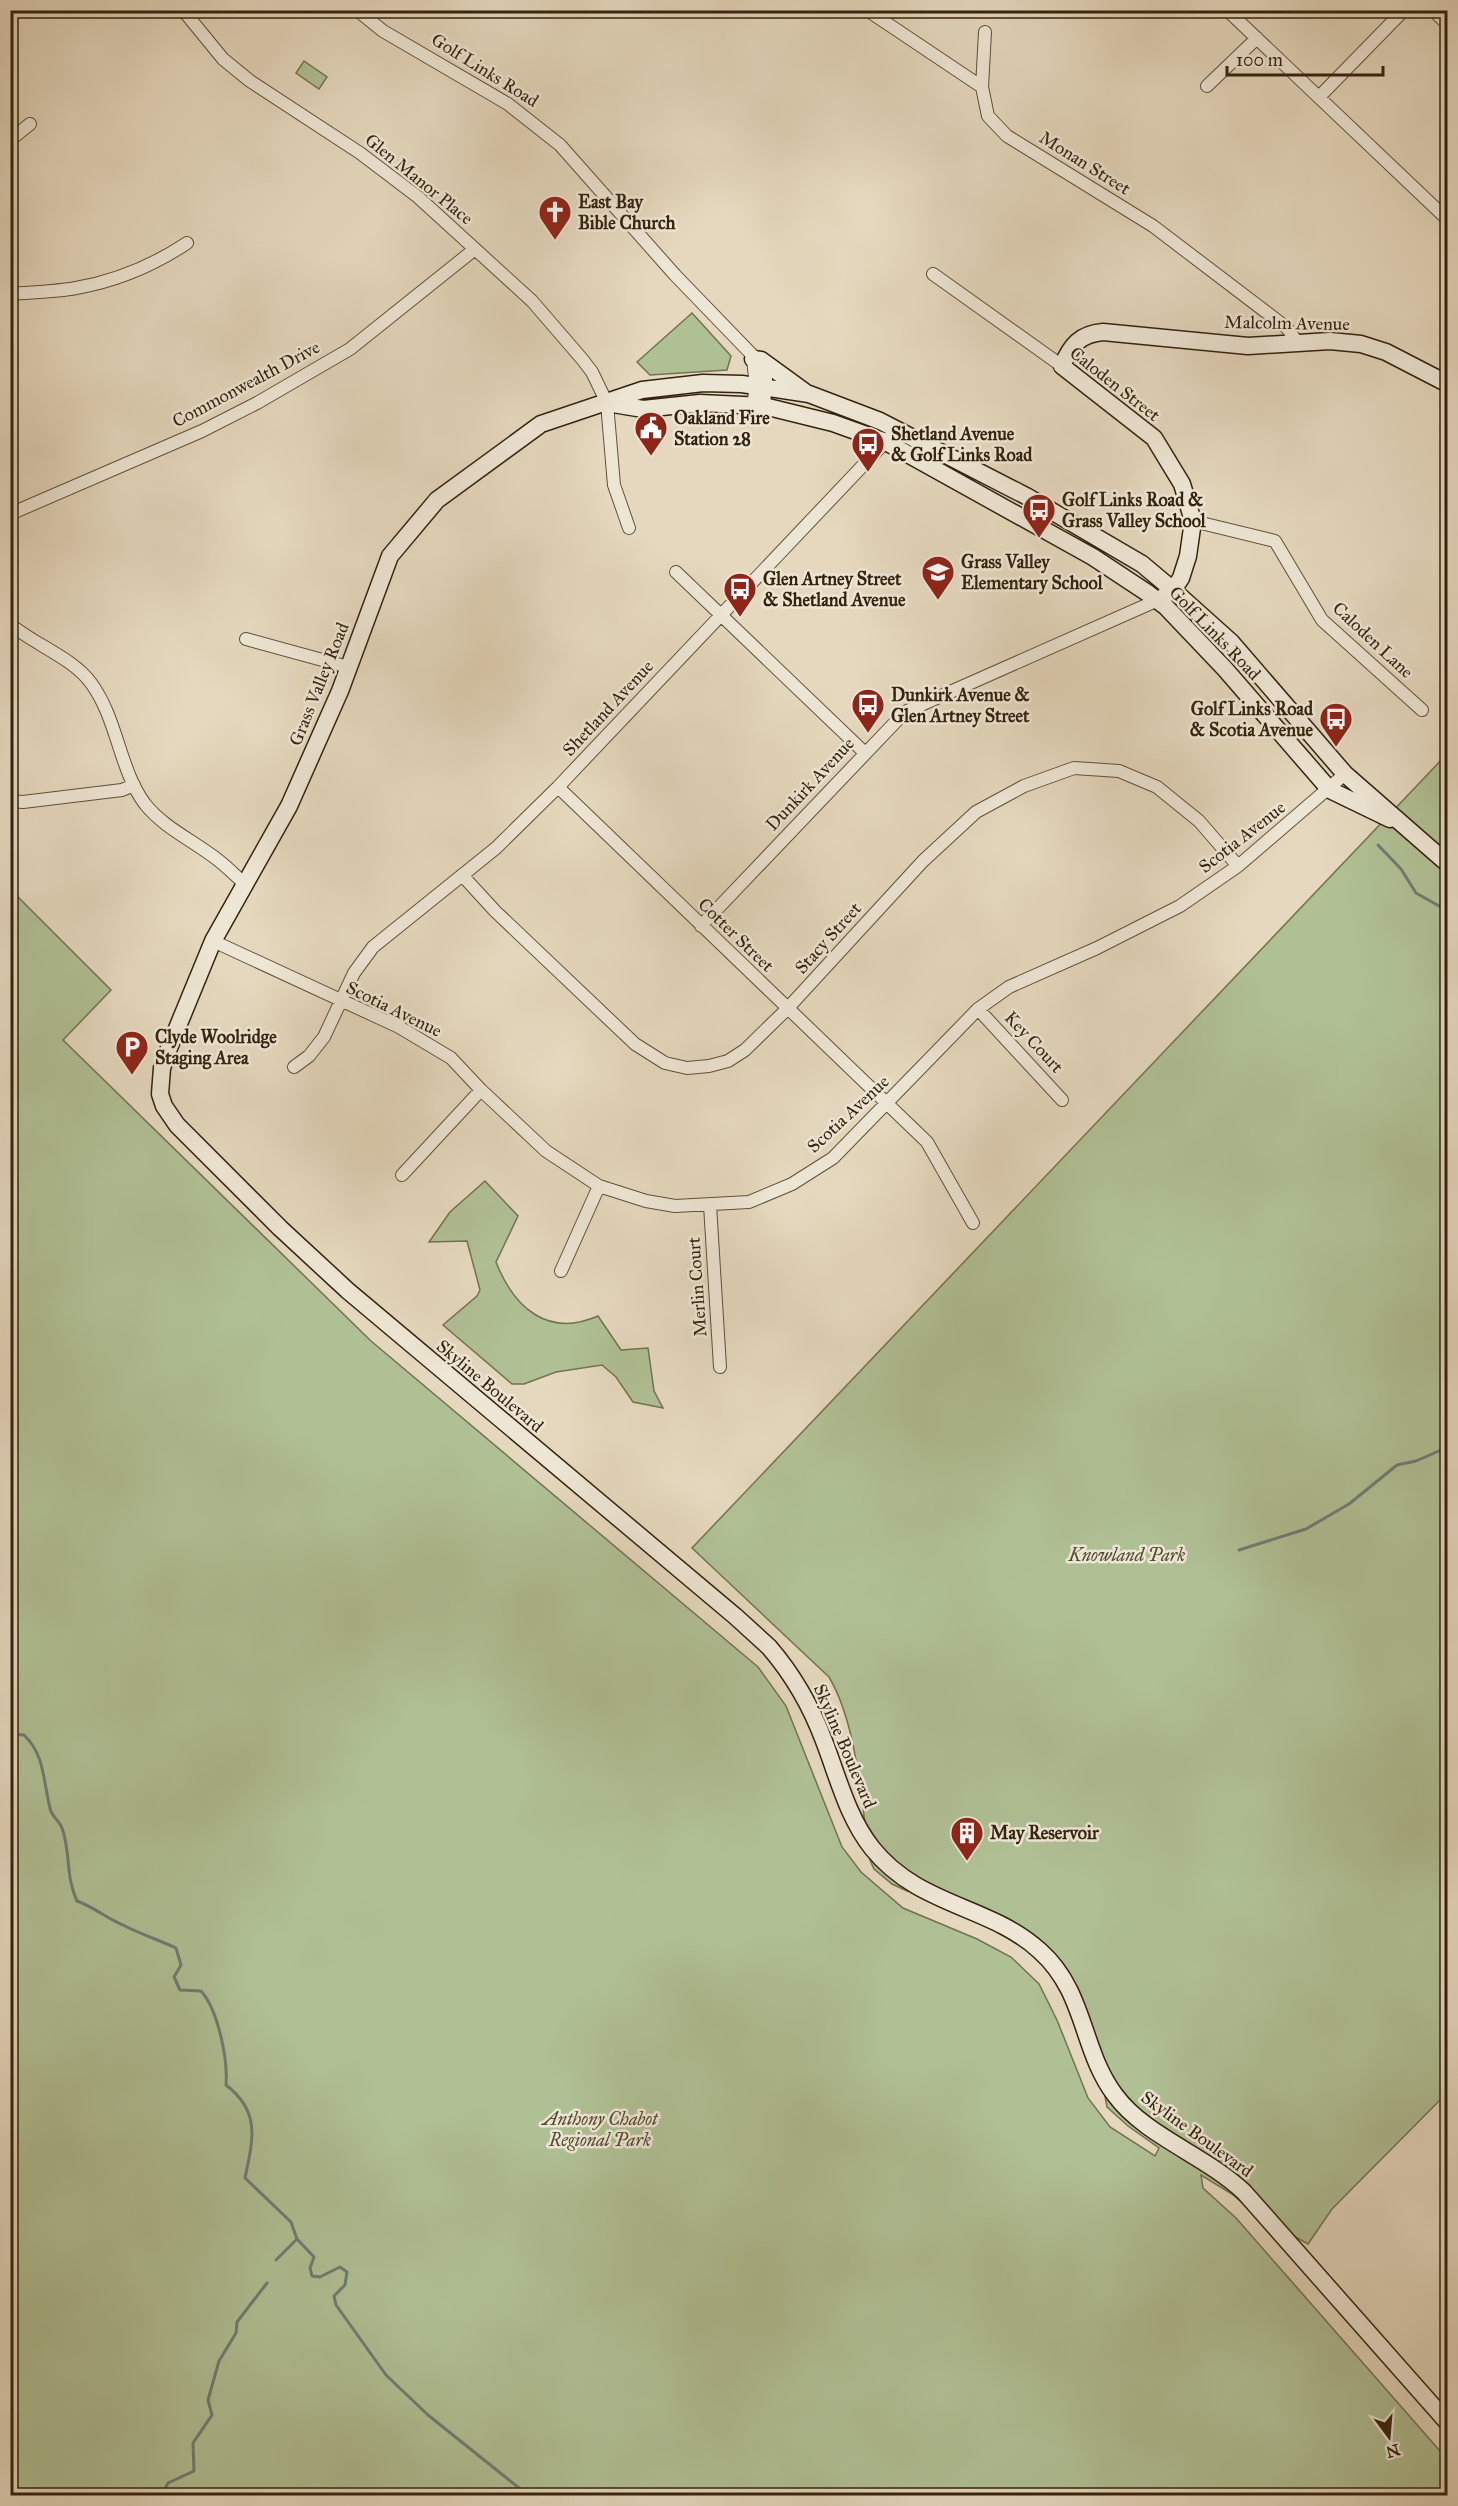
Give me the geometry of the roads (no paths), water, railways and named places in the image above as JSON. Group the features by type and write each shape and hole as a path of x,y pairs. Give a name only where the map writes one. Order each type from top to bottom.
{"main road":[{"name":"Malcolm Avenue","path":"1062,366 1076,341 1089,334 1147,335 1248,346 1330,341 1361,344 1386,352 1448,384"},
{"path":"753,359 761,360 808,394"},
{"name":"Caloden Street","path":"1062,366 1154,438 1182,484 1193,521 1188,556 1173,590"},
{"name":"Grass Valley Road","path":"162,1068 213,941 289,806 348,667 390,556 437,500 541,424 642,390 703,383 762,386"},
{"name":"Golf Links Road","path":"762,386 808,394 845,406 1093,557 1158,600 1225,669 1330,789 1402,824"},
{"name":"Grass Valley Road","path":"607,403 642,409 700,403 759,406"},
{"name":"Golf Links Road","path":"759,406 891,436 1026,496 1142,564 1230,642 1345,774 1448,864"},
{"path":"1158,600 1173,590"},
{"name":"Skyline Boulevard","path":"162,1068 160,1094 169,1116 304,1252 380,1319 769,1647 806,1698 849,1809 872,1848 886,1864 921,1890 1011,1931 1041,1952 1055,1966 1075,1998 1099,2066 1120,2102 1140,2121 1215,2168 1244,2192 1448,2423"}],"street":[{"name":"Glen Manor Place","path":"183,10 223,59 250,81 360,153 418,197 475,249 532,302 568,343 592,372 607,403"},
{"name":"Golf Links Road","path":"357,10 382,31 508,104 560,145 765,371 762,386"},
{"path":"867,10 982,87"},
{"path":"1227,10 1448,220"},
{"path":"1319,98 1404,10"},
{"path":"1433,10 1448,25"},
{"name":"Monan Street","path":"985,32 982,87 988,116 1007,136 1153,226 1287,328 1297,342"},
{"path":"1207,86 1257,38"},
{"path":"10,140 30,124"},
{"path":"10,294 75,289 120,277 163,259 187,243"},
{"name":"Commonwealth Drive","path":"10,514 202,431 256,404 350,349 475,249"},
{"name":"Caloden Street","path":"933,274 1062,366"},
{"path":"759,406 762,386"},
{"path":"607,403 614,485 629,528"},
{"name":"Shetland Avenue","path":"294,1067 309,1056 324,1037 354,974 373,947 496,848 558,787 891,436"},
{"name":"Caloden Lane","path":"1193,521 1275,542 1322,620 1422,710"},
{"path":"675,572 865,753"},
{"name":"Dunkirk Avenue","path":"701,926 905,712 1158,600"},
{"path":"10,624 28,639 73,664 90,681 109,712 134,786 146,804 161,820 218,860 245,884"},
{"path":"246,639 348,667"},
{"name":"Stacy Street","path":"462,875 495,911 635,1044 665,1063 687,1068 728,1061 744,1050 787,1009 923,861 976,812 1024,786 1074,768 1119,771 1157,787 1199,821 1238,866"},
{"name":"Scotia Avenue","path":"213,941 340,1002 399,1027 451,1058 481,1090 546,1150 599,1186 646,1201 675,1206 748,1202 792,1184 833,1158 978,1009 1010,987 1097,948 1180,906 1238,866 1345,774"},
{"path":"10,801 23,802 122,790 134,786"},
{"name":"Cotter Street","path":"558,787 927,1142 973,1223"},
{"name":"Key Court","path":"978,1009 1062,1100"},
{"path":"402,1174 481,1090"},
{"path":"561,1271 599,1186"},
{"name":"Merlin Court","path":"710,1205 720,1366"}],"waterway":[{"path":"1378,845 1401,869 1416,893 1448,911"},
{"path":"1239,1550 1306,1529 1349,1504 1397,1465 1416,1461 1448,1447"},
{"path":"10,1734 24,1735 40,1760 51,1811 61,1825 65,1837 71,1882 77,1901 129,1928 176,1948 181,1965 174,1977 180,1990 201,1991 207,1999 221,2035 226,2085 245,2105 250,2116 252,2139 245,2178 291,2222 297,2239 314,2257 310,2268 312,2276 320,2277 340,2267 347,2272 345,2285 334,2296 336,2305 386,2375 428,2415 529,2496"},
{"path":"276,2260 297,2239"},
{"path":"161,2496 168,2483 194,2471 193,2443 212,2415 208,2400 219,2361 236,2333 237,2322 267,2283"}],"place":[{"name":"East Bay Bible Church","path":"555,241"},
{"name":"Oakland Fire Station 28","path":"651,457"},
{"name":"Shetland Avenue & Golf Links Road","path":"868,473"},
{"name":"Golf Links Road & Grass Valley School","path":"1039,539"},
{"name":"Grass Valley Elementary School","path":"938,601"},
{"name":"Glen Artney Street & Shetland Avenue","path":"740,618"},
{"name":"Dunkirk Avenue & Glen Artney Street","path":"868,734"},
{"name":"Golf Links Road & Scotia Avenue","path":"1336,748"},
{"name":"Clyde Woolridge Staging Area","path":"132,1076"},
{"name":"May Reservoir","path":"967,1862"}],"park label":[{"name":"Knowland Park","path":"1127,1555"},
{"name":"Anthony Chabot Regional Park","path":"600,2129"}]}
